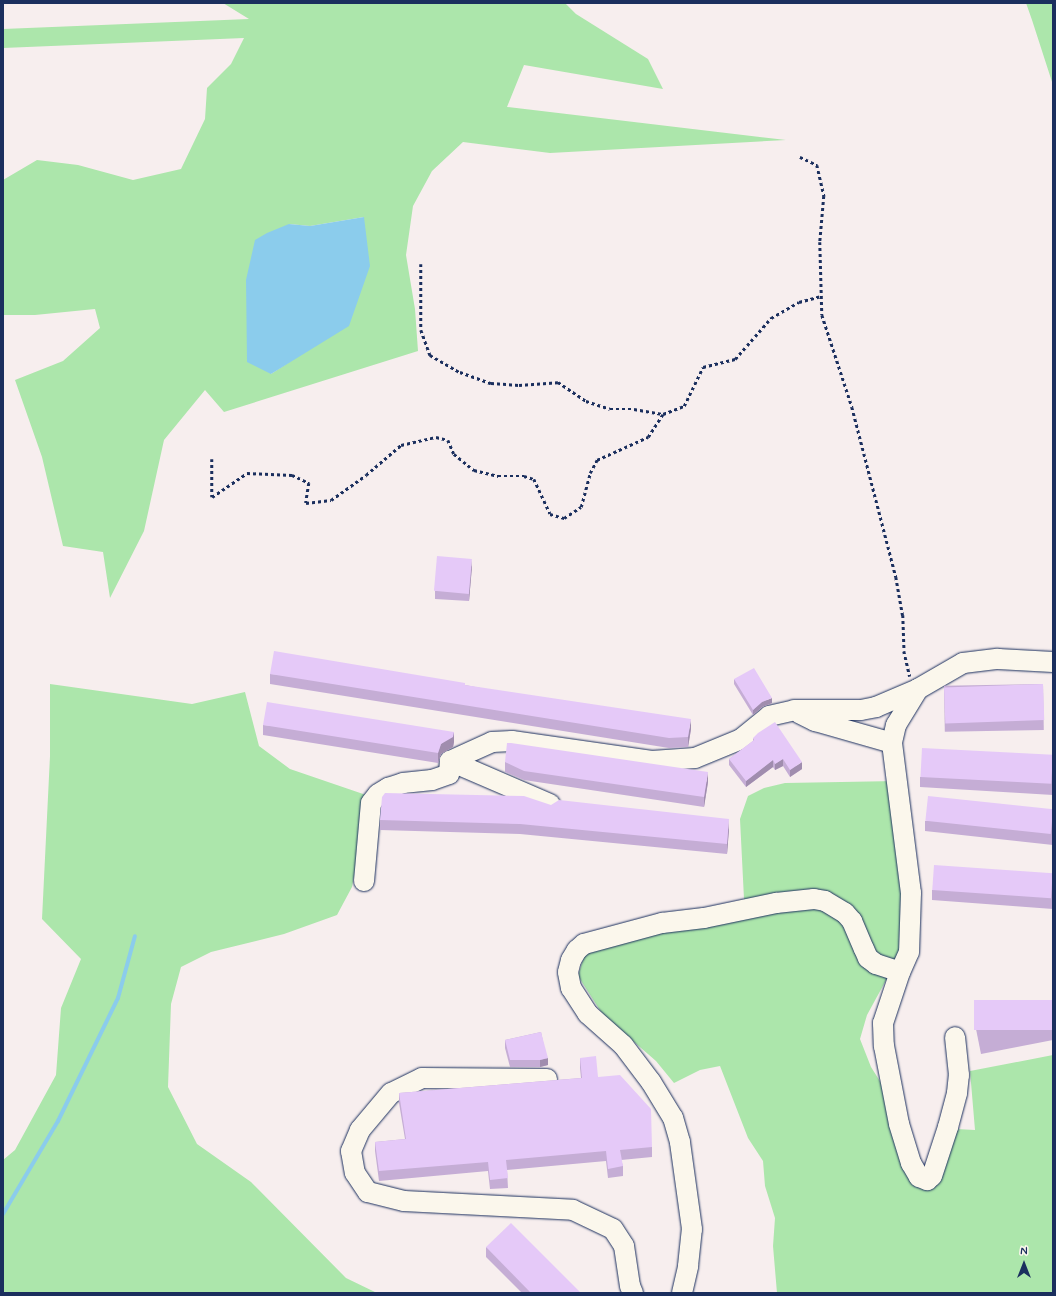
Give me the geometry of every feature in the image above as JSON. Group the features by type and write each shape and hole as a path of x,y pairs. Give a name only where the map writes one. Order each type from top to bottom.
{"street":[{"path":"450,761 492,742 512,741 652,761 695,758 741,739 769,716 794,710 862,710 876,707 918,689 963,663 998,659 1053,662"},
{"path":"918,689 896,725 892,743 911,893 909,952 900,972 883,1023 884,1046 900,1124 911,1163 919,1177 927,1180 932,1176 957,1093 958,1075 955,1037"},
{"path":"794,710 815,721 892,743"},
{"path":"450,761 550,804"},
{"path":"364,881 371,803 378,794 388,788 403,784 432,780 449,774 450,761"},
{"path":"682,1293 688,1266 692,1229 680,1142 673,1118 651,1082 623,1046 588,1014 571,988 568,972 571,960 577,950 584,944 662,923 704,918 776,903 814,899 825,902 845,913 852,921 868,958 876,964 900,972"},
{"path":"547,1079 422,1078 391,1093 360,1130 351,1150 355,1173 368,1192 404,1201 573,1210 613,1229 624,1246 630,1286 633,1293"}],"path":[{"path":"800,157 817,165 824,196 820,242 822,315 852,407 896,577 903,615 906,666 911,679 918,689"},
{"path":"421,264 421,330 430,355 460,372 491,383 519,385 558,382 586,401 610,409 634,409 663,414 684,406 703,367 736,359 771,318 799,302 822,296"},
{"path":"212,459 212,497 247,473 292,475 309,483 306,503 332,500 366,475 401,445 436,437 448,440 454,454 474,470 498,476 524,476 534,479 550,514 564,518 581,507 590,473 597,460 648,437 663,414"}],"green space":[{"path":"223,3 565,3 576,14 648,59 663,89 524,65 507,107 786,140 550,153 463,142 432,171 413,206 406,255 415,309 418,351 224,412 205,390 164,440 144,531 110,598 103,552 63,546 42,457 15,380 63,361 100,328 95,309 35,315 3,315 3,180 37,160 78,165 133,180 181,169 205,119 207,88 231,64 244,38 3,48 3,29 249,19","holes":["364,217 300,355 271,374 289,224 310,226"]},
{"path":"1026,3 1053,3 1053,85 1032,20"},
{"path":"50,684 192,704 245,692 259,746 290,769 369,796 352,887 337,915 284,934 211,952 181,967 171,1004 168,1087 197,1144 251,1182 346,1278 377,1293 3,1293 3,1160 15,1150 56,1075 61,1008 81,959 42,919 50,756"},
{"path":"897,781 907,893 902,951 867,1015 860,1039 871,1067 883,1086 917,1187 956,1129 975,1130 970,1071 1053,1055 1053,1293 777,1293 773,1246 775,1218 765,1186 763,1161 748,1138 720,1066 700,1070 674,1083 656,1061 603,1015 578,976 584,956 599,945 671,929 745,919 740,819 748,796 764,788 785,783"}],"water":[{"path":"364,217 370,266 349,326 271,374 247,362 246,280 255,240 267,233 289,224 310,226"}],"building":[{"path":"437,556 472,559 469,594 434,591"},
{"path":"274,651 465,683 465,685 691,719 688,737 669,738 270,674"},
{"path":"754,668 772,698 762,702 753,710 734,679"},
{"path":"1043,684 1044,720 945,723 944,687"},
{"path":"267,702 454,732 453,737 441,744 438,753 263,725"},
{"path":"775,722 802,762 790,770 783,759 775,764 773,760 746,781 729,759 754,740 753,738 758,733"},
{"path":"507,743 708,772 704,797 524,771 505,762"},
{"path":"922,748 1053,755 1051,784 920,777"},
{"path":"385,793 524,796 551,805 559,800 729,819 727,844 520,824 380,820 382,797"},
{"path":"928,796 1053,809 1051,834 925,821"},
{"path":"934,865 1053,873 1051,898 932,890"},
{"path":"974,1000 1053,1000 1053,1030 974,1030"},
{"path":"541,1032 548,1058 540,1060 510,1060 505,1040"},
{"path":"596,1056 598,1077 620,1075 651,1109 652,1147 620,1150 623,1166 608,1169 606,1151 506,1160 508,1178 490,1180 488,1162 379,1171 375,1142 406,1139 399,1093 582,1078 580,1058"},
{"path":"511,1223 581,1293 531,1293 486,1247"}],"waterway":[{"path":"3,1214 58,1121 118,998 135,936"}]}
